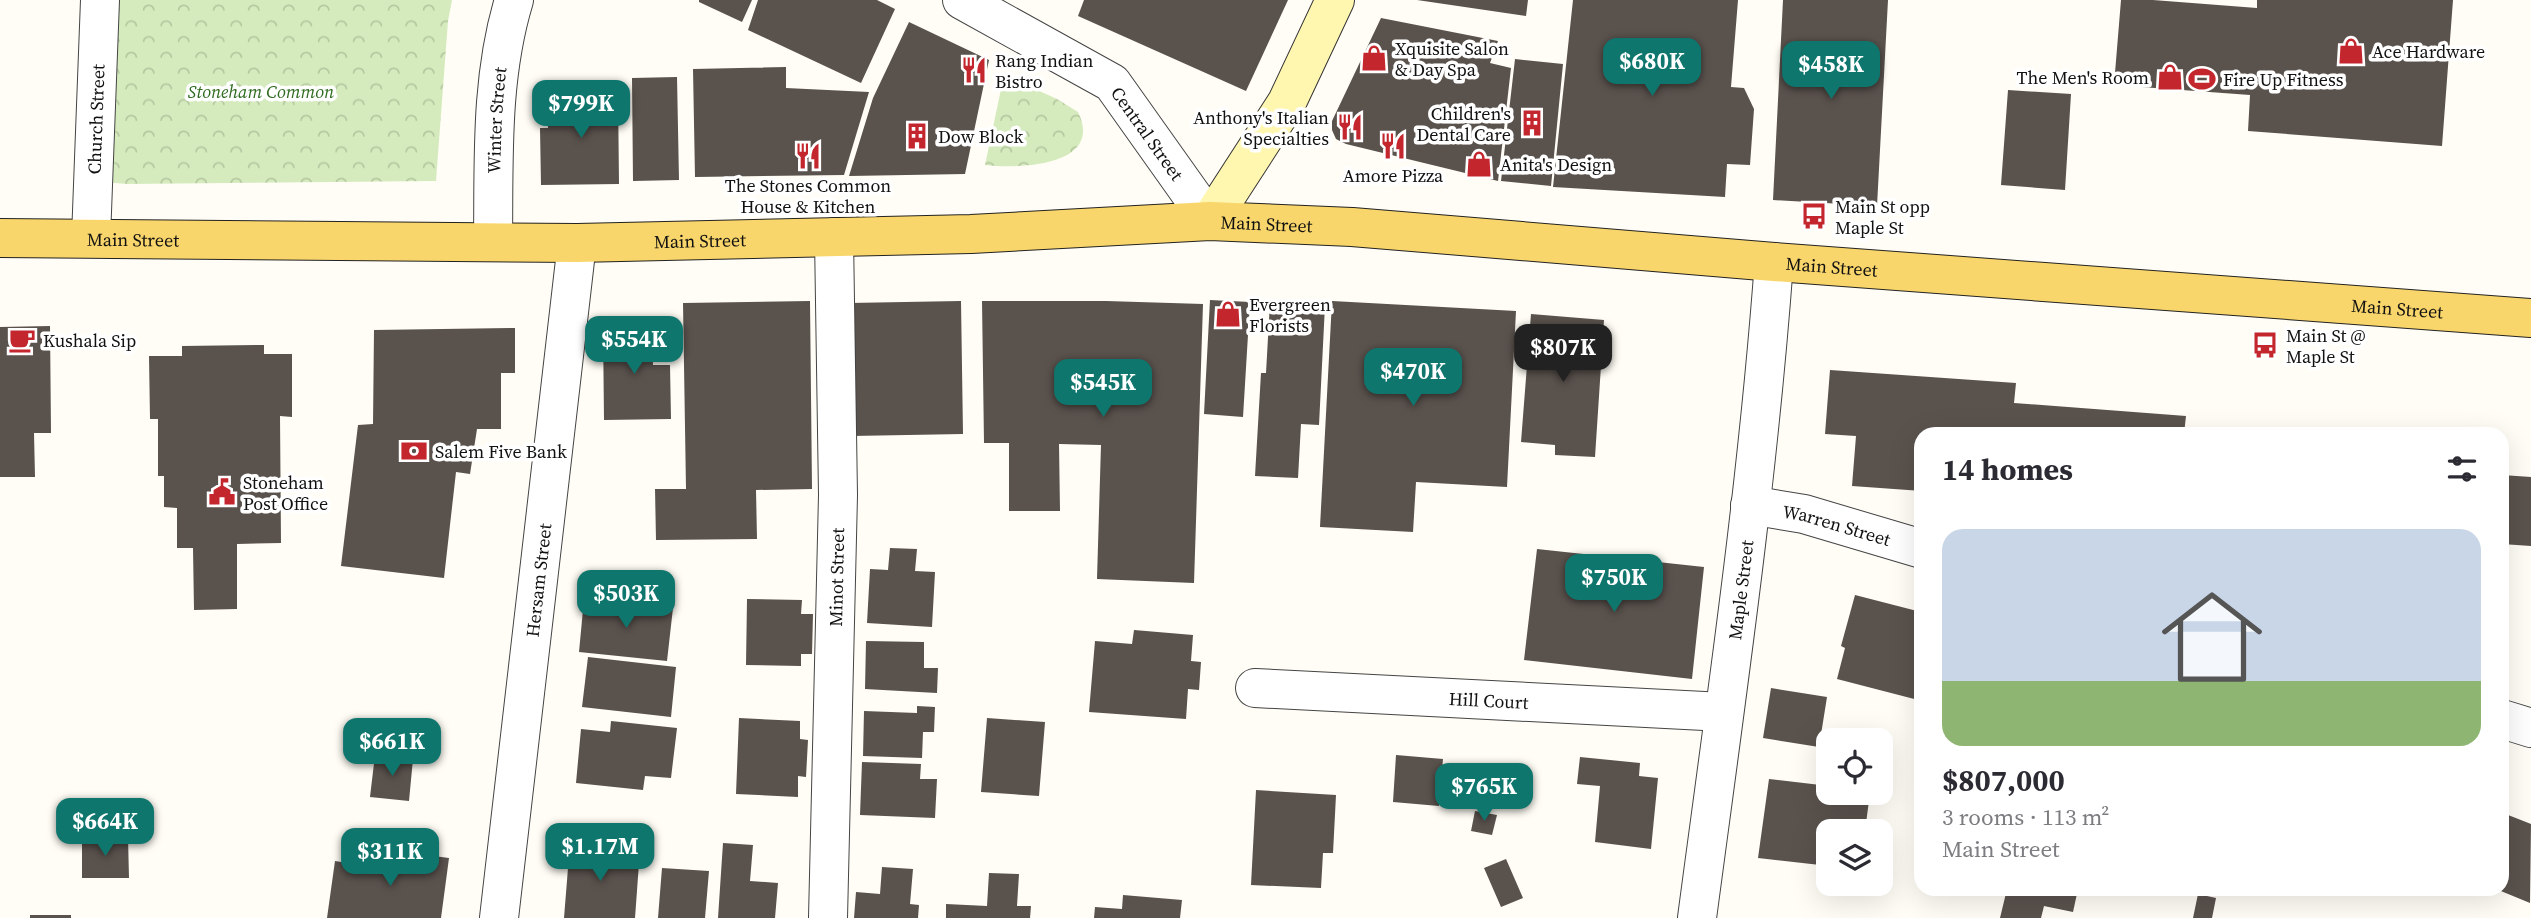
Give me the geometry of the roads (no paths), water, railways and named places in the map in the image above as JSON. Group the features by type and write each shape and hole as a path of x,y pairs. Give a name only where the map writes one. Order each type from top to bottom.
{"main road":[{"path":"1210,221 1287,102 1335,0"},
{"name":"Main Street","path":"0,238 577,243 971,233 1210,221 1352,227 1774,262 2531,317"}],"street":[{"name":"Church Street","path":"91,238 100,0"},
{"name":"Winter Street","path":"493,242 496,94 499,61 514,0"},
{"name":"Central Street","path":"984,5 1112,83 1210,221"},
{"name":"Minot Street","path":"828,918 838,495 834,237"},
{"name":"Hersam Street","path":"499,918 577,243"},
{"name":"Maple Street","path":"1698,918 1750,505 1770,331 1774,262"},
{"name":"Warren Street","path":"1750,505 1804,514 1914,547"},
{"name":"Hill Court","path":"1255,688 1724,712"},
{"path":"2509,721 2531,728"}],"place":[{"name":"Ace Hardware","path":"2351,51"},
{"name":"Xquisite Salon & Day Spa","path":"1374,58"},
{"name":"Rang Indian Bistro","path":"974,70"},
{"name":"The Men's Room","path":"2170,77"},
{"name":"Fire Up Fitness","path":"2202,79"},
{"name":"Children's Dental Care","path":"1532,123"},
{"name":"Anthony's Italian Specialties","path":"1350,127"},
{"name":"Dow Block","path":"917,136"},
{"name":"Amore Pizza","path":"1393,146"},
{"name":"The Stones Common House & Kitchen","path":"808,156"},
{"name":"Anita's Design","path":"1479,164"},
{"name":"Main St opp Maple St","path":"1814,216"},
{"name":"Evergreen Florists","path":"1228,314"},
{"name":"Kushala Sip","path":"22,340"},
{"name":"Main St @ Maple St","path":"2265,345"},
{"name":"Salem Five Bank","path":"414,451"},
{"name":"Stoneham Post Office","path":"222,492"}],"park label":[{"name":"Stoneham Common","path":"261,91"}]}
